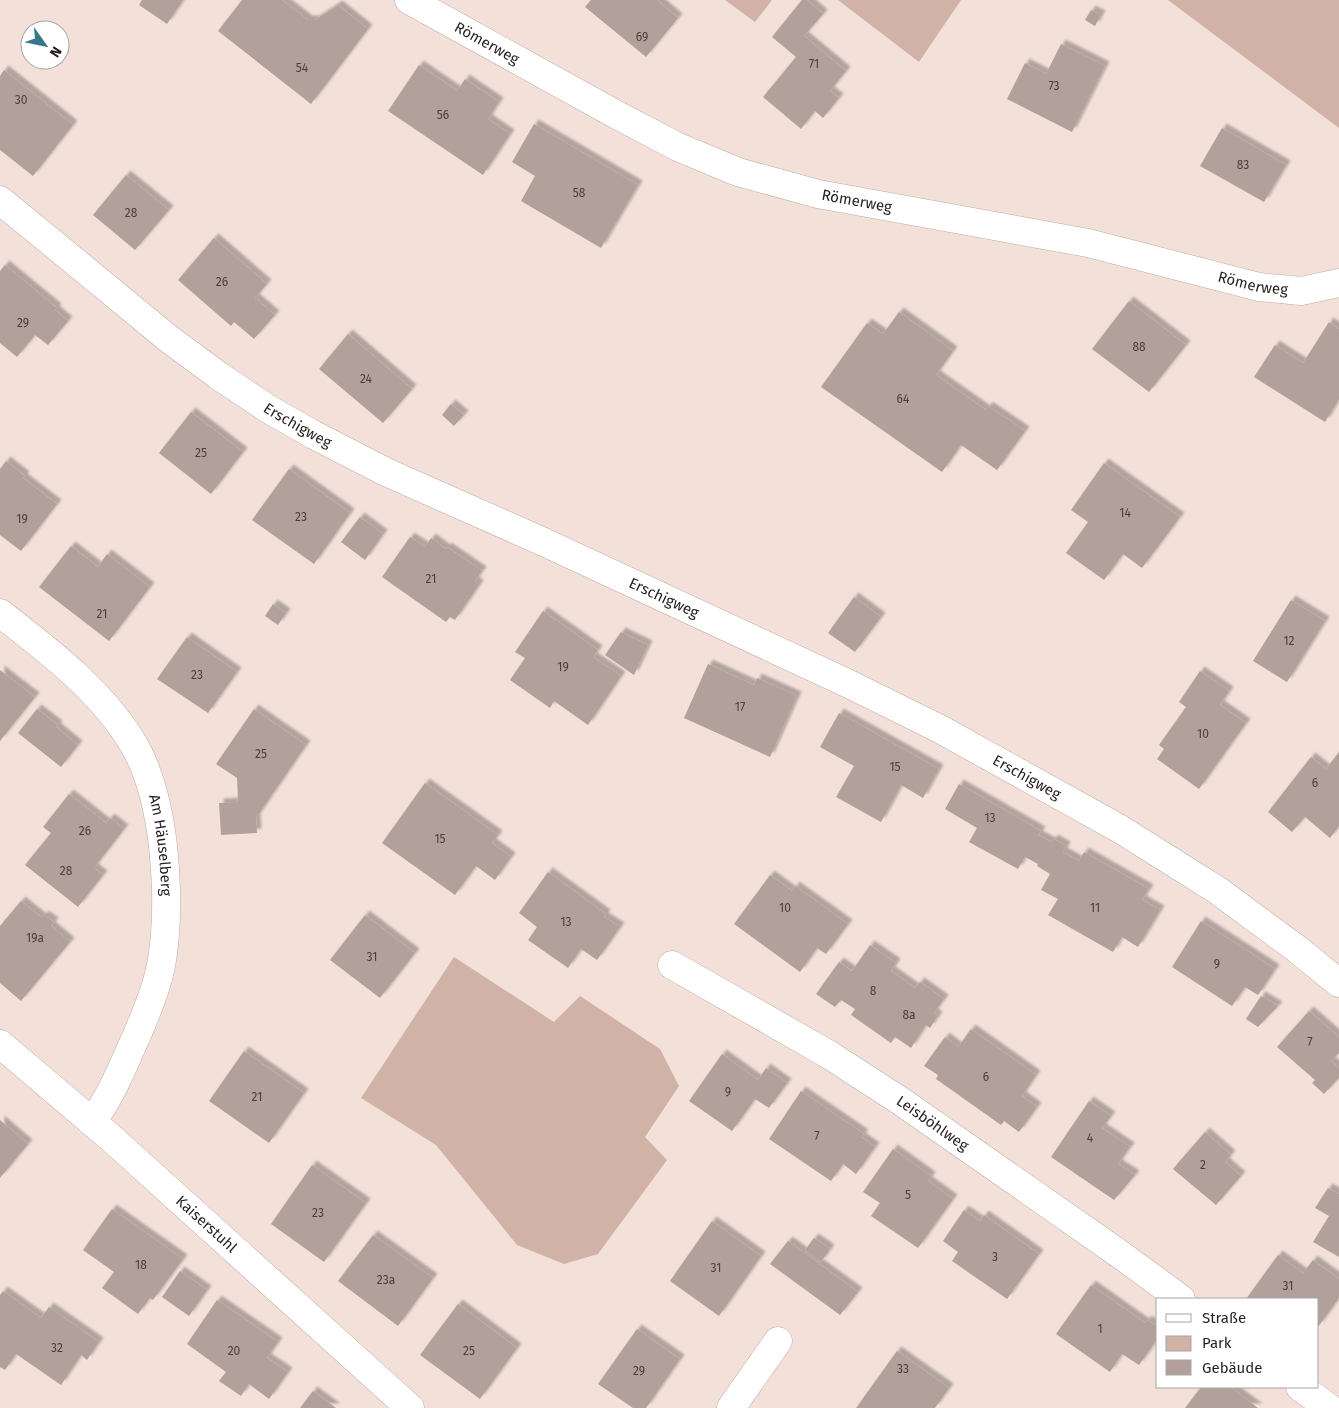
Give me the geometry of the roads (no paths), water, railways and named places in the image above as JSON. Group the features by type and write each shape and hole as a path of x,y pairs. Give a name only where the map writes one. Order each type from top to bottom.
{"street":[{"name":"Römerweg","path":"409,0 617,116 678,147 738,172 818,194 1088,244 1259,287 1301,292 1339,283"},
{"name":"Erschigweg","path":"0,200 169,339 219,376 270,410 386,472 562,550 847,683 940,729 1120,829 1217,890 1298,948 1339,983"},
{"name":"Am Häuselberg","path":"0,613 37,642 82,682 108,709 134,746 150,780 160,820 167,906 162,961 142,1023 110,1093 92,1122"},
{"name":"Leisböhlweg","path":"672,966 828,1054 902,1102 1113,1249 1180,1298"},
{"name":"Kaiserstuhl","path":"0,1044 92,1122 410,1408"},
{"path":"730,1408 778,1341"},
{"path":"1301,1388 1327,1408 1339,1390"}]}
